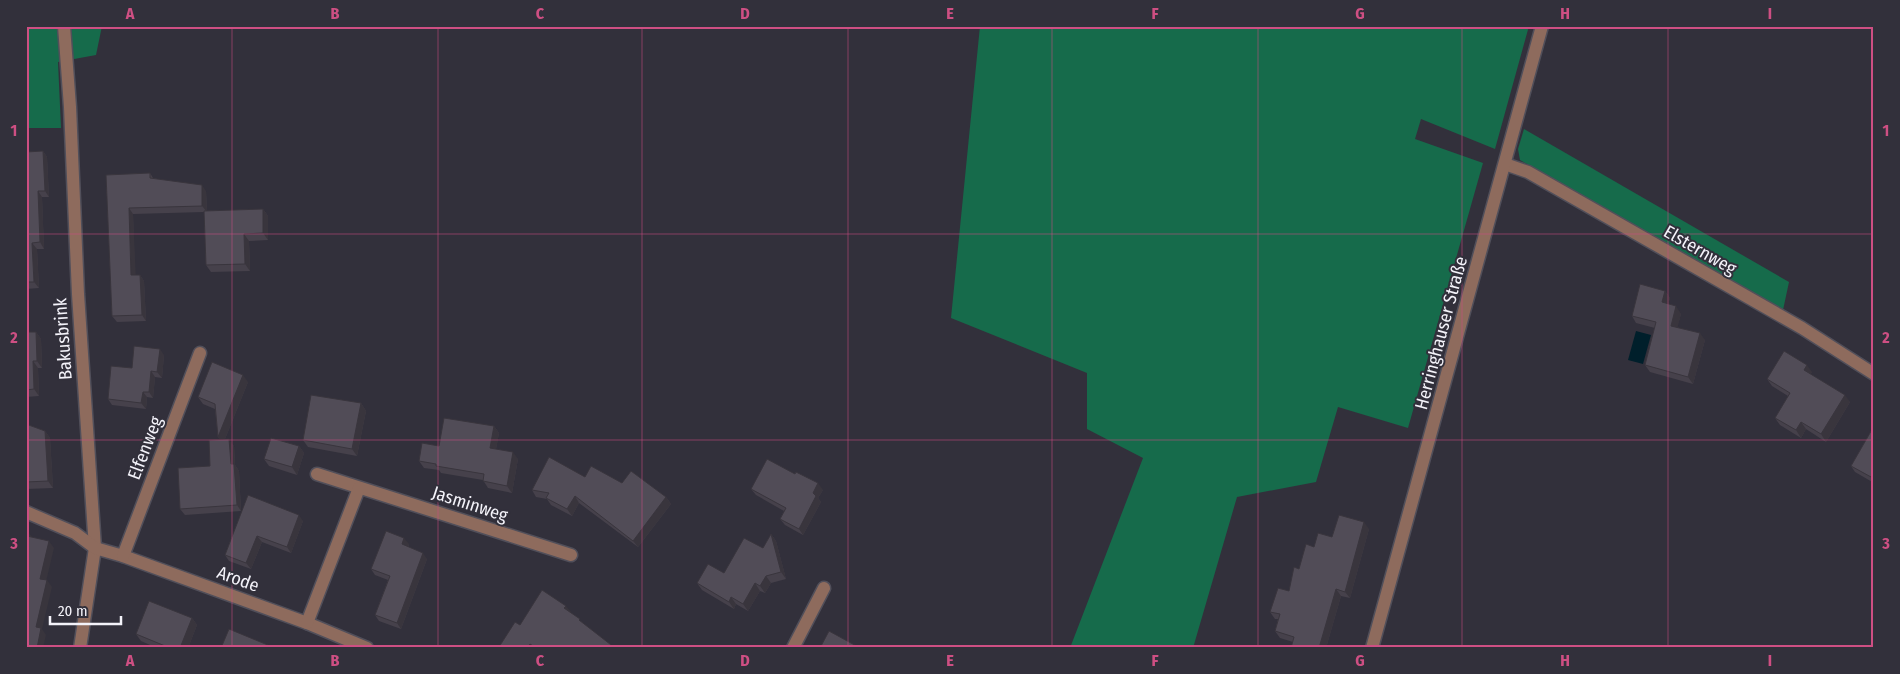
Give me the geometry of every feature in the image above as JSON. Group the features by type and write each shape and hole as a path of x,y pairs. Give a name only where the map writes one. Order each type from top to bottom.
{"street":[{"name":"Bakusbrink","path":"64,26 70,107 78,294 95,548 80,648"},
{"name":"Herringhauser Straße","path":"1372,648 1542,26"},
{"name":"Elsternweg","path":"1505,164 1528,172 1802,328 1874,374"},
{"name":"Elfenweg","path":"123,556 200,353"},
{"name":"Jasminweg","path":"318,474 571,555"},
{"path":"307,623 359,488"},
{"path":"26,512 75,533 95,548"},
{"name":"Arode","path":"95,548 123,556 307,623 368,648"},
{"path":"793,648 824,588"}],"green space":[{"path":"26,26 102,26 96,55 58,62 61,128 26,128"},
{"path":"980,26 1529,26 1495,149 1421,119 1415,139 1483,163 1408,428 1338,407 1316,482 1237,497 1193,648 1070,648 1143,458 1087,429 1087,373 951,318"},
{"path":"1524,129 1789,282 1783,310 1520,160 1518,149"}],"water":[{"path":"1636,331 1651,335 1643,364 1628,360"}],"building":[{"path":"43,151 45,191 38,191 40,242 32,243 34,282 26,282 26,152"},
{"path":"150,173 150,178 202,185 202,206 129,208 131,275 140,275 142,315 112,316 106,175"},
{"path":"263,209 263,233 244,234 245,264 206,265 204,211"},
{"path":"1640,284 1665,291 1662,302 1676,306 1671,326 1700,333 1688,377 1645,365 1656,322 1632,316"},
{"path":"26,332 36,332 37,361 33,361 34,389 26,390"},
{"path":"134,346 160,349 157,372 151,371 149,392 143,392 141,403 108,399 111,366 132,368"},
{"path":"1784,351 1807,365 1804,370 1845,395 1821,434 1801,422 1796,430 1775,418 1790,393 1767,379"},
{"path":"212,362 243,375 218,437 215,404 198,397"},
{"path":"311,395 361,403 352,449 303,440"},
{"path":"444,418 494,426 490,448 513,452 507,486 483,481 484,474 436,466 436,464 419,461 422,443 439,446"},
{"path":"26,424 45,431 48,481 26,482"},
{"path":"1874,426 1874,472 1871,477 1851,466"},
{"path":"271,438 299,446 292,467 264,459"},
{"path":"229,439 231,464 234,464 237,505 180,509 178,468 210,466 209,440"},
{"path":"549,457 585,477 591,466 622,483 631,471 666,497 633,541 575,496 567,509 546,498 549,493 532,490"},
{"path":"767,459 795,474 796,472 818,483 813,493 816,496 799,529 780,519 786,508 751,489"},
{"path":"248,495 299,515 287,547 257,536 246,563 225,555"},
{"path":"1339,515 1364,522 1345,592 1336,589 1319,648 1291,648 1294,637 1275,631 1280,614 1270,612 1278,588 1289,591 1294,567 1299,569 1306,544 1314,547 1318,533 1332,537"},
{"path":"26,531 28,532 27,536 49,541 40,579 47,580 36,627 41,628 37,648 26,648"},
{"path":"386,531 404,538 402,544 423,553 397,623 375,615 390,576 371,569"},
{"path":"771,534 781,572 766,576 760,586 755,583 743,604 731,597 729,602 697,583 708,564 724,573 744,538 763,548"},
{"path":"542,590 566,606 564,608 615,648 536,648 530,644 527,648 500,648 515,622 520,625"},
{"path":"149,601 192,618 180,648 170,648 136,634"},
{"path":"229,629 275,648 221,648"},
{"path":"829,631 860,648 820,648"}]}
